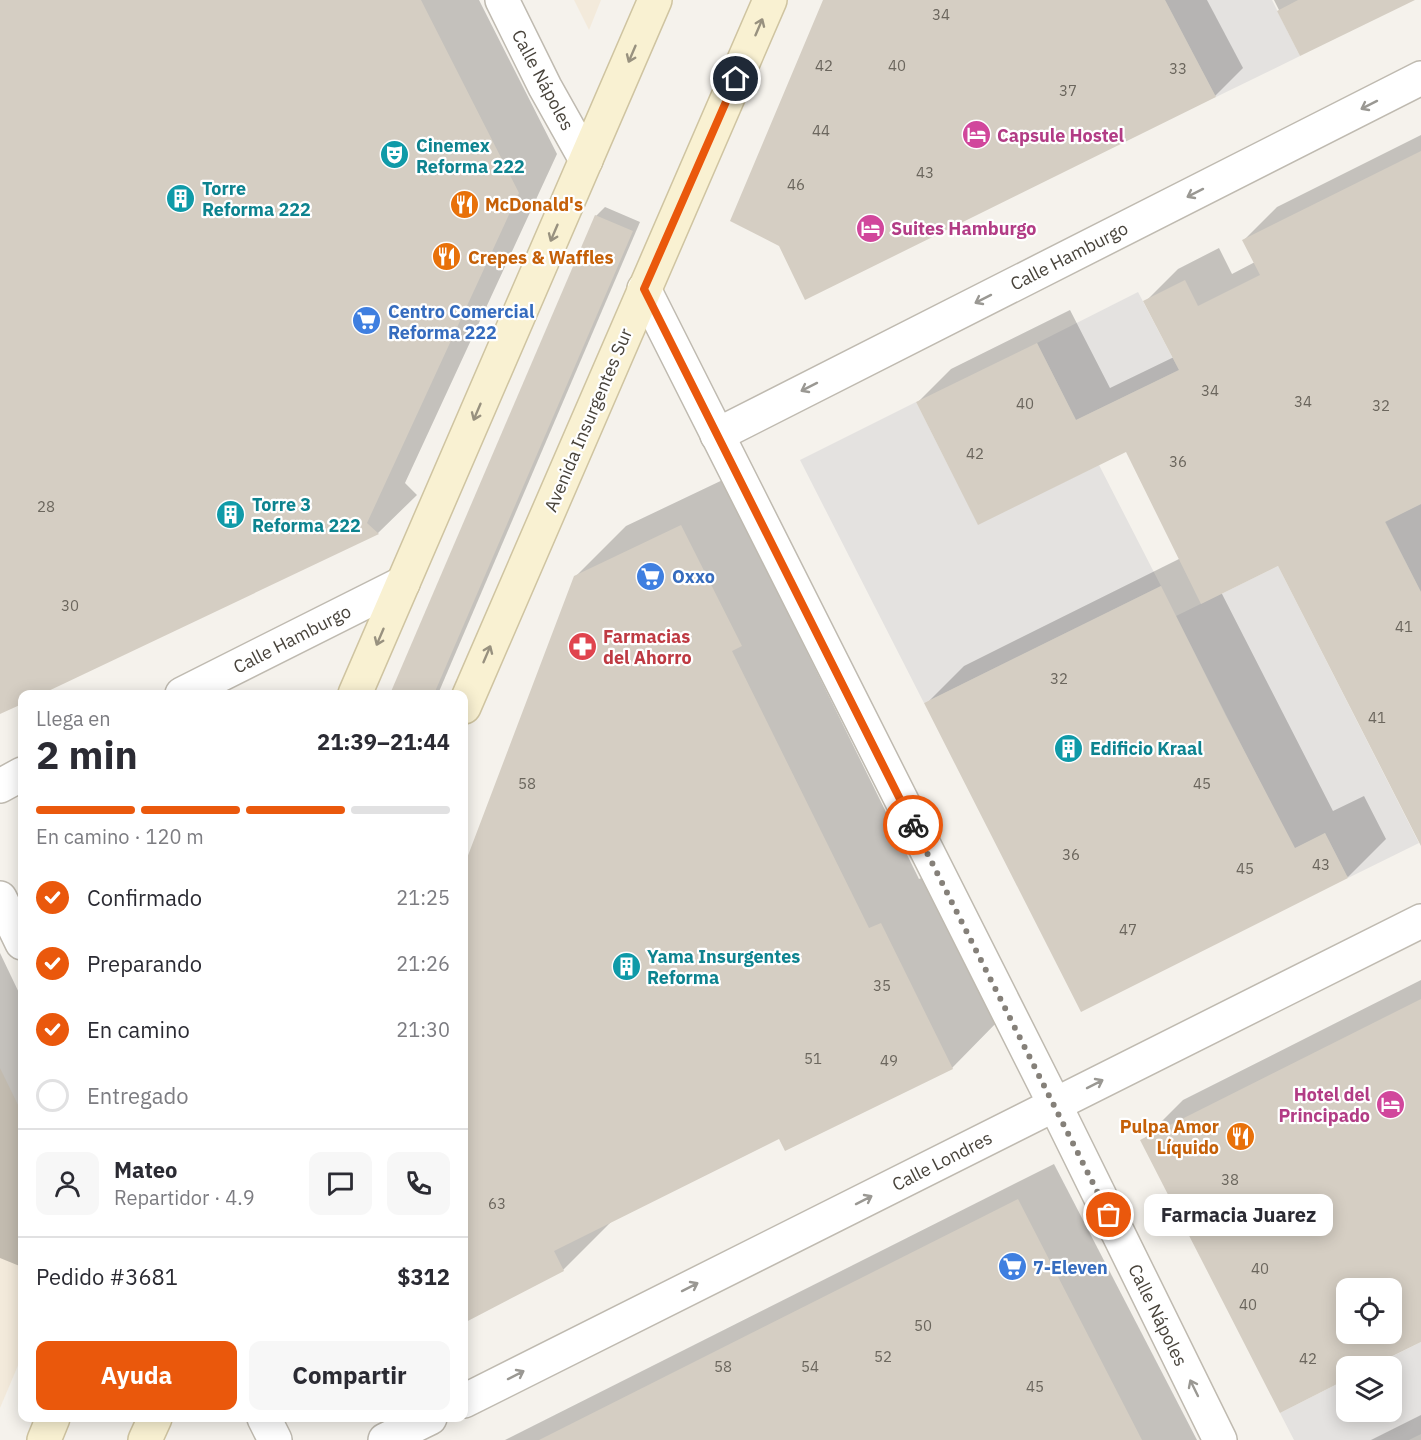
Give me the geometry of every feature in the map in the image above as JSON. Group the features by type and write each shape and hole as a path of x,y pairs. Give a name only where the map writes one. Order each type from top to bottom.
{"main road":[{"path":"357,690 655,0"},
{"name":"Avenida Insurgentes Sur","path":"468,698 770,0"},
{"path":"44,1440 51,1422"},
{"path":"144,1440 152,1422"}],"street":[{"name":"Calle Nápoles","path":"502,0 545,87 586,160"},
{"name":"Calle Hamburgo","path":"717,435 1421,78"},
{"name":"Calle Nápoles","path":"644,289 1054,1104 1220,1440"},
{"name":"Calle Hamburgo","path":"190,690 403,583"},
{"path":"0,786 18,776"},
{"path":"0,898 18,935"},
{"name":"Calle Londres","path":"468,1399 1421,921"},
{"path":"266,1422 275,1440"},
{"path":"386,1440 422,1422"}],"shaded area":[{"path":"574,0 601,0 589,30"},
{"path":"1165,0 1272,0 1300,56 1216,97"},
{"path":"1138,292 1179,370 1076,420 1037,343"},
{"path":"916,402 978,524 1099,465 1161,586 924,703 800,460"},
{"path":"1421,504 1421,592 1385,521"},
{"path":"1278,566 1419,843 1348,878 1325,833 1294,849 1176,616"},
{"path":"0,1068 18,1105 18,1365 0,1408"},
{"path":"1421,1342 1421,1434 1409,1440 1294,1440 1280,1413 1336,1385 1336,1422 1402,1422 1402,1356 1393,1356"}],"building":[{"path":"0,0 421,0 519,193 367,523 379,534 50,690 18,690 18,706 0,714"},
{"path":"823,0 1165,0 1216,97 805,300 779,246 730,221"},
{"path":"1298,0 1415,0 1300,56 1277,11"},
{"path":"1421,151 1421,504 1385,522 1421,592 1421,846 1278,566 1201,604 1126,452 978,525 916,402 1037,343 1076,420 1179,370 1143,301 1185,280 1198,306 1260,275 1242,240"},
{"path":"595,215 633,231 436,690 392,690"},
{"name":"Yama Insurgentes Reforma","path":"681,525 742,646 732,651 869,928 881,923 953,1069 785,1151 779,1139 554,1251 564,1271 468,1321 468,855 574,576"},
{"path":"1161,586 1295,848 1325,833 1348,878 1081,1012 924,703"},
{"path":"1421,999 1421,1342 1392,1356 1336,1356 1336,1385 1280,1413 1140,1140"},
{"path":"1018,1199 1142,1440 539,1440 869,1274"}],"way so far":[{"path":"913,825 1109,1215"}],"place":[{"name":"Capsule Hostel","path":"976,135"},
{"name":"Cinemex Reforma 222","path":"395,155"},
{"name":"Torre Reforma 222","path":"181,198"},
{"name":"McDonald's","path":"464,204"},
{"name":"Suites Hamburgo","path":"870,228"},
{"name":"Crepes & Waffles","path":"447,257"},
{"name":"Centro Comercial Reforma 222","path":"367,321"},
{"name":"Torre 3 Reforma 222","path":"231,514"},
{"name":"Oxxo","path":"651,576"},
{"name":"Farmacias del Ahorro","path":"582,646"},
{"name":"Edificio Kraal","path":"1069,748"},
{"name":"Yama Insurgentes Reforma","path":"626,966"},
{"name":"Hotel del Principado","path":"1391,1104"},
{"name":"Pulpa Amor Líquido","path":"1240,1136"},
{"name":"Farmacia Juarez","path":"1109,1215"},
{"name":"7-Eleven","path":"1012,1267"}],"route":[{"path":"736,79 644,289 913,825"}]}
